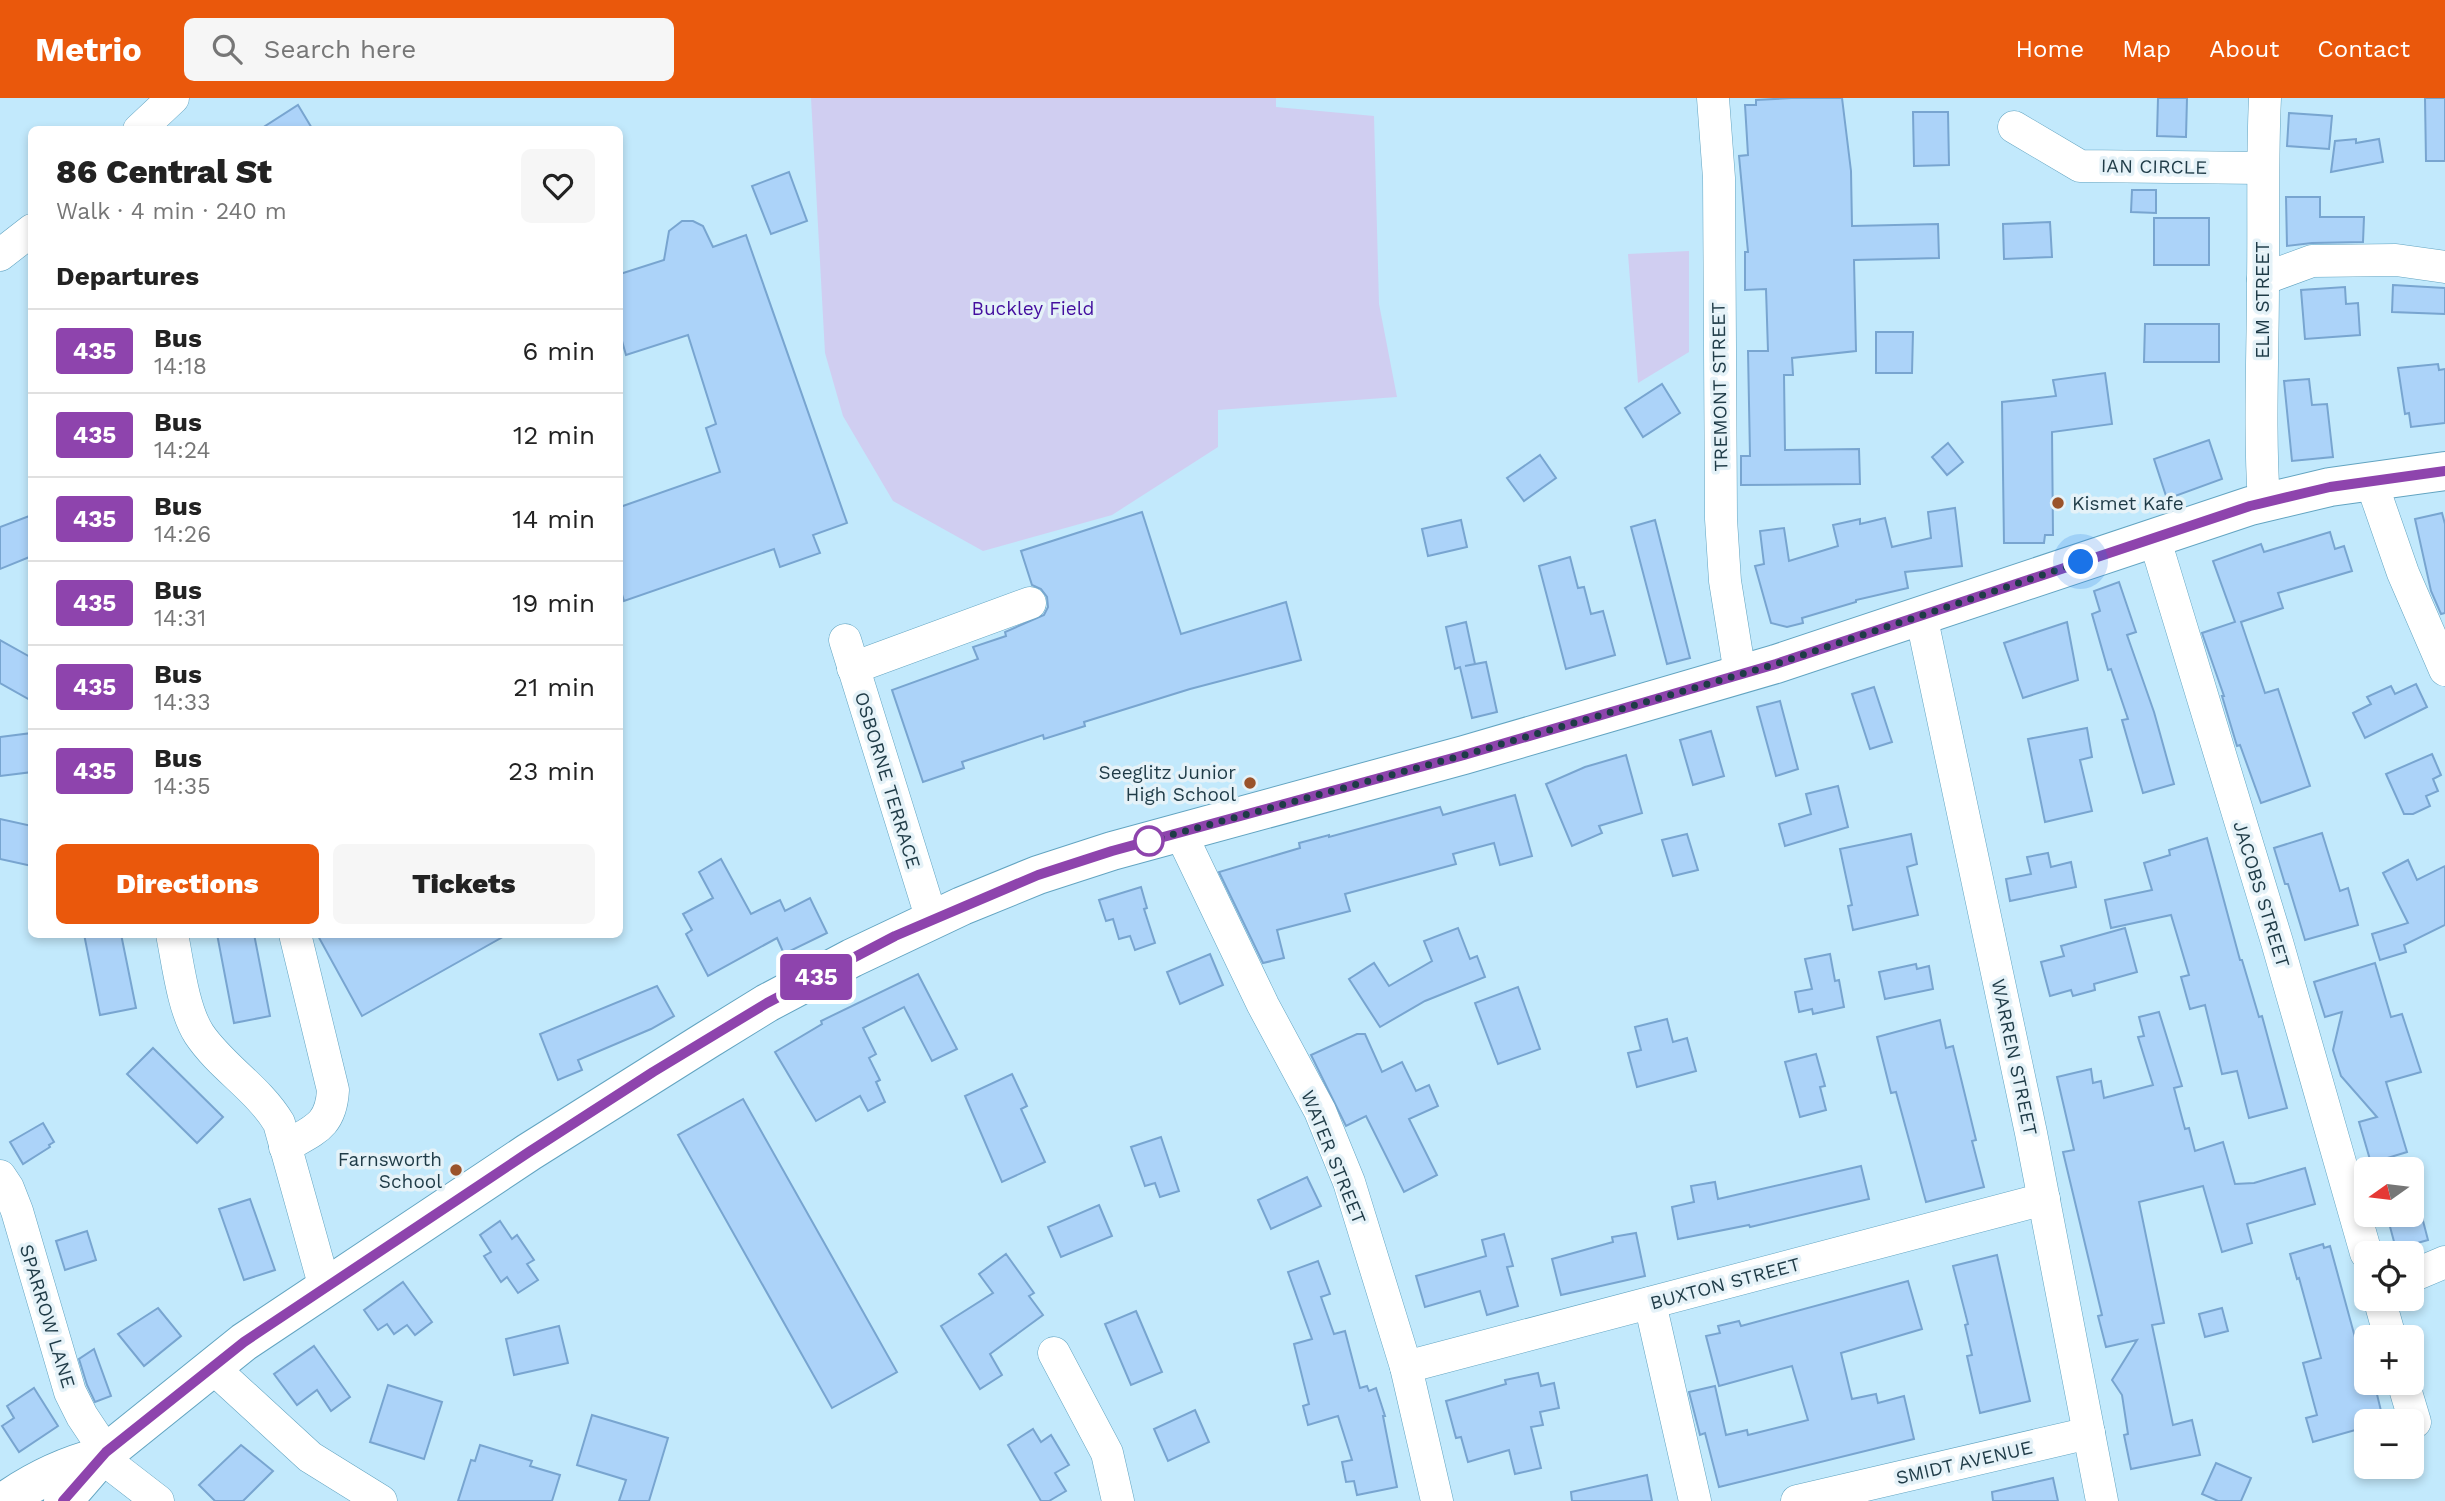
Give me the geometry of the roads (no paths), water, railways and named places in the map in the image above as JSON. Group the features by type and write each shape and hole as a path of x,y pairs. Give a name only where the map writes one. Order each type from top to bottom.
{"main road":[{"path":"63,1501 104,1455 211,1366 325,1288 529,1152 707,1040 808,981 932,920 1038,875 1180,832 1464,755 1740,674 2264,502 2288,495 2445,471"},
{"path":"5,1501 32,1482 71,1465 104,1455"}],"street":[{"path":"143,126 173,98"},
{"name":"TREMONT STREET","path":"1713,98 1719,178 1721,519 1726,581 1740,674"},
{"name":"ELM STREET","path":"2264,502 2261,452 2262,168 2265,98"},
{"name":"IAN CIRCLE","path":"2014,127 2080,166 2262,168"},
{"path":"0,255 28,233"},
{"path":"2263,279 2312,261 2396,260 2445,267"},
{"path":"2371,481 2403,573 2445,670"},
{"name":"JACOBS STREET","path":"2154,537 2277,942 2363,1241"},
{"name":"OSBORNE TERRACE","path":"932,920 849,654 1030,603"},
{"name":"WARREN STREET","path":"1922,615 2044,1199 2102,1501"},
{"name":"WATER STREET","path":"1180,832 1263,1005 1320,1111 1349,1182 1406,1367 1437,1501"},
{"path":"173,938 187,1001 199,1033 269,1107 279,1123 325,1288"},
{"path":"285,1147 320,1127 332,1109 334,1090 296,938"},
{"name":"SPARROW LANE","path":"0,1176 17,1211 69,1392 104,1455 158,1501"},
{"name":"BUXTON STREET","path":"1406,1367 2044,1199"},
{"path":"2424,1271 2445,1262"},
{"path":"1650,1303 1695,1501"},
{"path":"1054,1353 1107,1453 1118,1501"},
{"path":"211,1366 310,1457 382,1501"},
{"name":"SMIDT AVENUE","path":"1797,1501 2089,1433"}],"place":[{"name":"Kismet Kafe","path":"2058,503"},
{"name":"Seeglitz Junior High School","path":"1250,783"},
{"name":"Farnsworth School","path":"456,1170"}],"park label":[{"name":"Buckley Field","path":"1033,308"}]}
